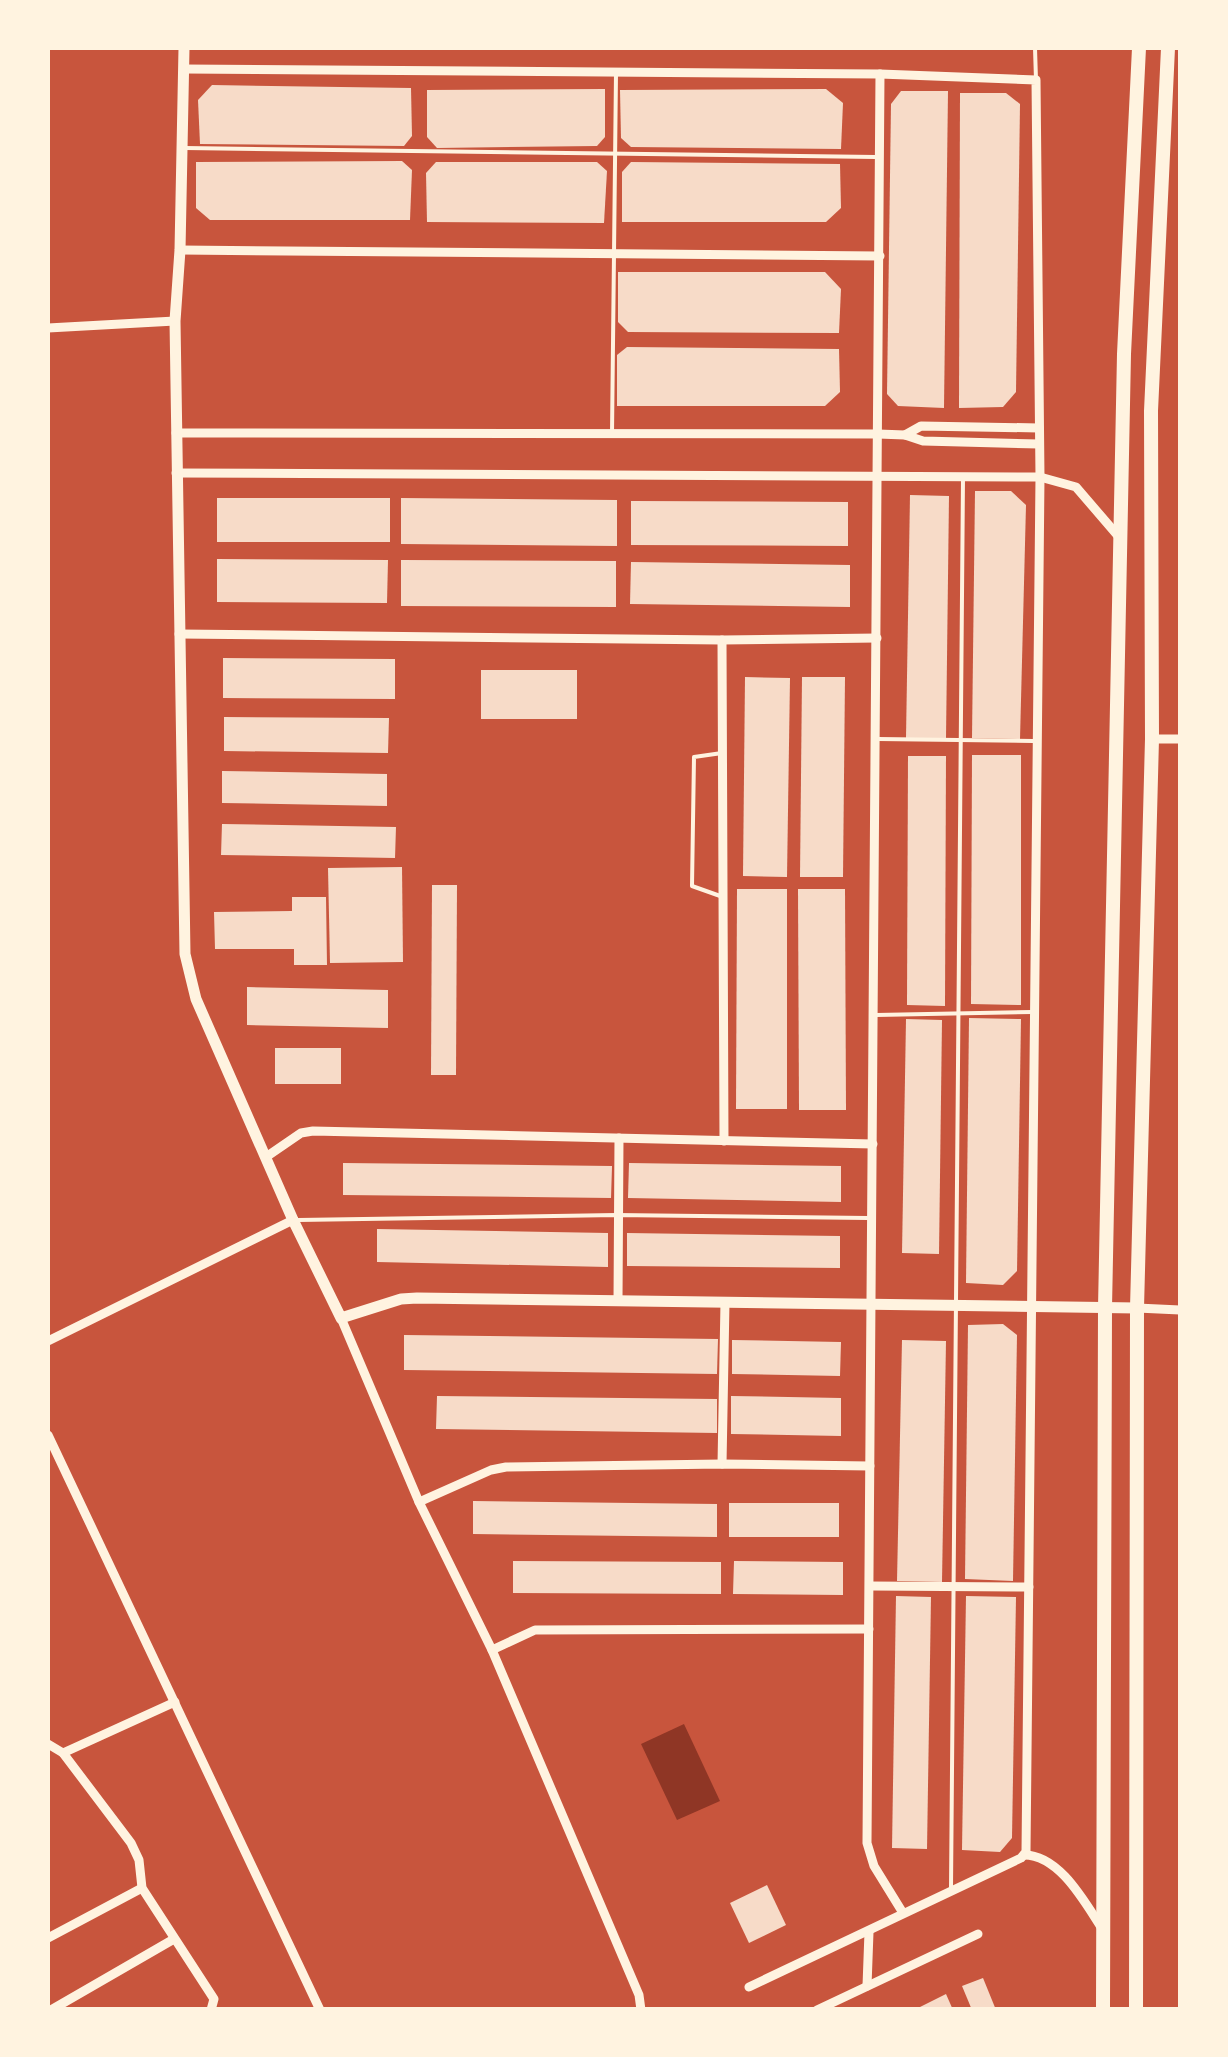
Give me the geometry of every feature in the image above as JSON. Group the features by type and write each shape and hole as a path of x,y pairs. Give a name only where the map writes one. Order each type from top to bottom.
{"main road":[{"path":"1103,2010 1105,1308 1124,354 1139,48"},
{"path":"1136,2010 1137,1308 1152,738 1151,411 1168,48"}],"street":[{"path":"184,48 175,321 185,954 196,999 293,1220 341,1318 419,1502 492,1650 639,1995 640,2010"},
{"path":"184,69 880,74 1036,80 1040,477 1034,1307 1024,1855"},
{"path":"880,74 868,1843 874,1866 903,1913"},
{"path":"180,250 880,256"},
{"path":"48,328 175,321"},
{"path":"905,435 921,426 1039,428"},
{"path":"176,433 878,434 905,435 923,442 1039,444"},
{"path":"176,473 1040,477 1076,487 1120,539"},
{"path":"180,634 877,638"},
{"path":"722,640 724,1141"},
{"path":"1152,738 1180,739"},
{"path":"266,1157 300,1133 313,1131 873,1144"},
{"path":"618,1301 619,1138"},
{"path":"48,1340 293,1220"},
{"path":"341,1318 416,1298 1180,1310"},
{"path":"722,1464 725,1302"},
{"path":"48,1435 320,2010"},
{"path":"419,1502 506,1466 870,1466"},
{"path":"870,1586 1029,1586"},
{"path":"492,1650 535,1630 869,1629"},
{"path":"63,1753 175,1702"},
{"path":"48,1744 63,1753 131,1843 140,1860 142,1888 214,2000 212,2008"},
{"path":"749,1987 1024,1855 1040,1858 1059,1872 1104,1932"},
{"path":"48,1938 142,1888"},
{"path":"867,1986 869,1932"},
{"path":"821,2008 978,1934"},
{"path":"51,2010 174,1939"}],"lane":[{"path":"1035,48 1036,80"},
{"path":"612,434 616,72"},
{"path":"183,148 881,158"},
{"path":"951,1892 964,478"},
{"path":"876,739 1038,741"},
{"path":"722,753 694,758 692,886 723,897"},
{"path":"874,1015 1036,1012"},
{"path":"293,1220 616,1215 872,1218"}],"shaded area":[{"path":"684,1724 720,1801 677,1820 641,1744"}],"building":[{"path":"212,85 411,88 412,136 404,146 200,144 198,100"},
{"path":"605,89 605,137 597,146 437,148 427,137 427,90"},
{"path":"826,89 843,103 841,149 631,147 621,138 620,90"},
{"path":"901,91 948,91 944,408 898,406 887,394 891,104"},
{"path":"960,93 1006,93 1020,104 1016,392 1003,407 959,408"},
{"path":"402,161 412,170 410,220 210,220 196,208 196,162"},
{"path":"436,162 597,162 607,171 604,223 427,222 426,173"},
{"path":"631,162 840,164 841,208 826,222 622,222 622,172"},
{"path":"618,272 825,272 841,289 839,333 628,332 618,322"},
{"path":"627,347 839,349 840,392 825,406 617,406 617,355"},
{"path":"975,491 1011,491 1026,505 1020,739 972,738"},
{"path":"910,495 949,496 946,739 906,738"},
{"path":"217,498 390,498 390,542 217,542"},
{"path":"401,498 617,500 617,546 401,544"},
{"path":"631,501 848,502 848,546 631,545"},
{"path":"217,559 388,560 387,603 217,602"},
{"path":"401,560 616,561 616,607 401,606"},
{"path":"631,562 850,565 850,607 630,604"},
{"path":"223,658 395,659 395,699 223,698"},
{"path":"481,670 577,670 577,719 481,719"},
{"path":"745,677 790,678 787,877 743,876"},
{"path":"802,677 845,677 843,877 800,877"},
{"path":"224,717 389,718 388,753 224,751"},
{"path":"972,755 1021,755 1021,1005 971,1004"},
{"path":"908,756 946,756 945,1006 907,1005"},
{"path":"222,771 387,774 387,806 222,803"},
{"path":"222,824 396,827 395,858 221,855"},
{"path":"402,867 403,962 330,963 328,868"},
{"path":"432,885 457,885 456,1075 431,1075"},
{"path":"737,889 787,889 787,1109 736,1109"},
{"path":"798,889 845,889 846,1110 799,1110"},
{"path":"292,897 326,897 327,965 294,965 294,949 215,949 214,912 292,911"},
{"path":"247,987 388,990 388,1028 247,1025"},
{"path":"969,1018 1021,1019 1017,1271 1003,1285 966,1283"},
{"path":"906,1019 942,1020 939,1254 902,1253"},
{"path":"275,1048 341,1048 341,1084 275,1084"},
{"path":"343,1163 612,1166 611,1198 343,1195"},
{"path":"629,1163 841,1166 841,1202 628,1198"},
{"path":"377,1229 608,1233 608,1267 377,1262"},
{"path":"627,1233 840,1236 840,1268 627,1266"},
{"path":"1003,1324 1017,1335 1013,1581 965,1579 968,1325"},
{"path":"404,1335 718,1339 717,1374 404,1370"},
{"path":"732,1340 841,1342 840,1376 732,1374"},
{"path":"902,1340 946,1341 942,1582 897,1581"},
{"path":"437,1396 717,1399 717,1433 436,1429"},
{"path":"731,1396 841,1398 841,1436 731,1434"},
{"path":"473,1501 717,1504 717,1537 473,1534"},
{"path":"729,1503 839,1503 839,1537 729,1537"},
{"path":"513,1561 721,1562 721,1594 513,1593"},
{"path":"734,1561 843,1562 843,1595 733,1594"},
{"path":"896,1596 931,1597 927,1849 892,1848"},
{"path":"966,1596 1016,1597 1012,1838 1000,1852 962,1850"},
{"path":"767,1885 786,1925 749,1943 730,1903"},
{"path":"983,1978 996,2010 972,2010 962,1986"},
{"path":"946,1994 953,2010 914,2010"}]}
